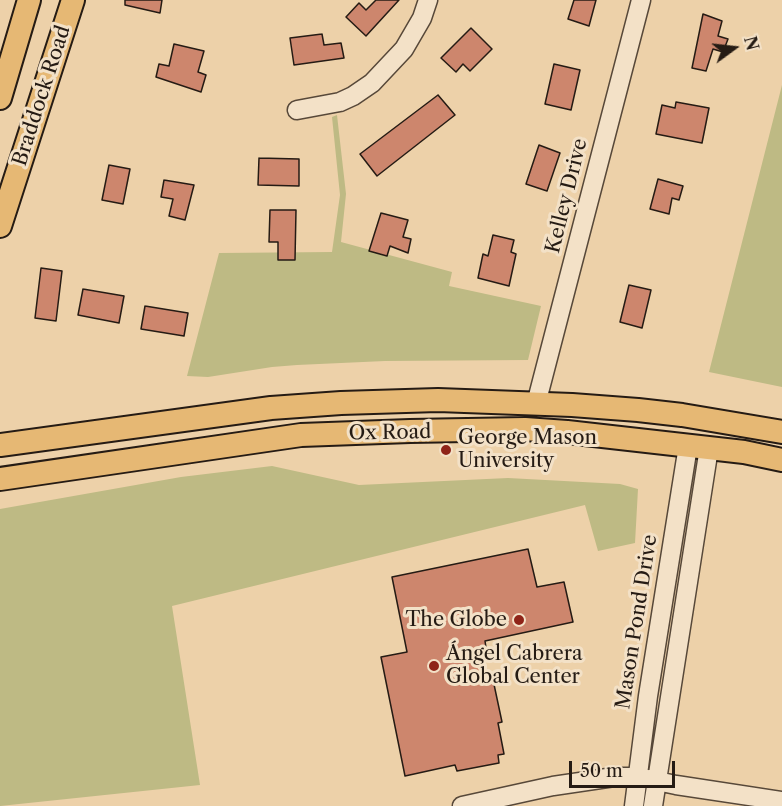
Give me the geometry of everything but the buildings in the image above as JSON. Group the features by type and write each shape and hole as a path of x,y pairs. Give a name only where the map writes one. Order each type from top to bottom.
{"main road":[{"name":"Braddock Road","path":"0,98 29,0"},
{"name":"Braddock Road","path":"0,226 73,0"},
{"name":"Ox Road","path":"0,445 225,413 341,403 438,400 649,412 782,432"},
{"path":"473,431 511,423 524,417 536,404 554,424 567,432"},
{"name":"Ox Road","path":"0,479 301,435 525,429 744,452 782,460"}],"street":[{"path":"297,110 340,102 372,83 404,49 422,18 428,0"},
{"name":"Kelley Drive","path":"536,404 641,0"},
{"path":"652,806 699,447"},
{"name":"Mason Pond Drive","path":"634,806 649,684 699,447"},
{"path":"462,806 602,777 638,777 656,782 782,801"}],"shaded area":[{"path":"782,85 782,387 709,372"},
{"path":"337,115 346,194 341,242 452,272 449,286 541,306 528,360 385,361 297,365 208,377 187,376 219,253 332,252 340,195 332,117"},
{"path":"272,466 359,485 508,478 620,484 638,489 635,543 598,551 585,505 172,606 200,785 0,806 0,509 181,477"}],"place":[{"name":"George Mason University","path":"446,450"},
{"name":"The Globe","path":"519,620"},
{"name":"Ángel Cabrera Global Center","path":"434,666"}]}
